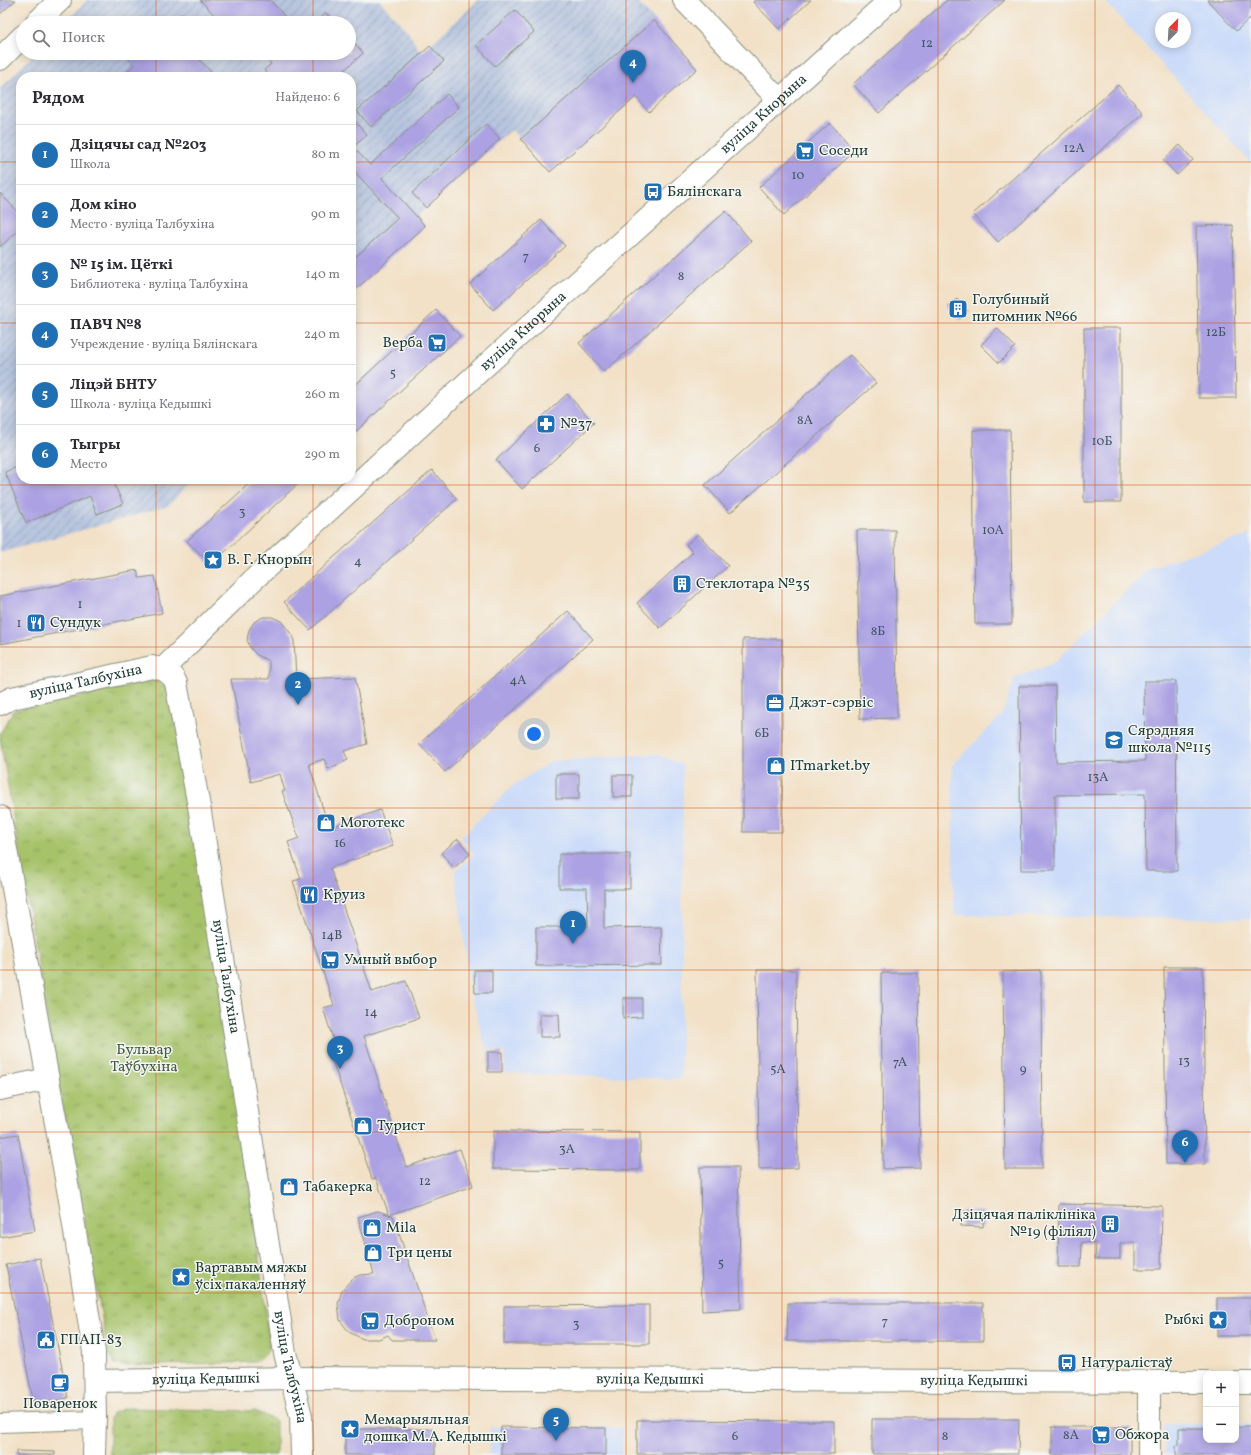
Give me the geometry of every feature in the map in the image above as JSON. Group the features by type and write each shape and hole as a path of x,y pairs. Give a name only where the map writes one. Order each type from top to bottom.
{"main road":[{"path":"43,16 60,0"},
{"path":"684,0 779,100"},
{"name":"вуліца Кнорына","path":"163,669 253,580 890,0"},
{"path":"0,59 16,43"},
{"name":"вуліца Талбухіна","path":"0,704 12,698 130,671 152,668 163,669 174,678 193,774 284,1353 292,1378 301,1416 302,1455"},
{"path":"0,817 70,1200 94,1352 94,1455"},
{"path":"0,1089 48,1079"},
{"name":"вуліца Кедышкі","path":"95,1381 292,1378 1203,1382"},
{"path":"1149,1382 1149,1455"},
{"path":"1239,1383 1251,1383"}],"street":[{"path":"0,1423 95,1420"}],"shaded area":[{"path":"87,0 379,0 408,32 421,53 478,0 636,0 654,20 521,139 511,130 417,216 425,226 356,289 356,72 17,72 28,60 356,60 356,16 72,16"},
{"path":"1104,0 1251,0 1251,163"},
{"path":"16,73 16,484 189,484 168,506 0,553 0,89"},
{"name":"Сярэдняя школа №115","path":"1251,534 1251,919 954,915 952,765 1002,715 1015,678 1054,663 1149,568"},
{"path":"655,754 683,765 681,1079 505,1073 504,1051 486,1049 471,994 455,871 474,855 461,837 515,784 552,761"},
{"path":"1164,1424 1203,1424 1203,1443 1239,1443 1239,1424 1251,1424 1251,1455 1165,1455"},
{"path":"490,1427 622,1428 622,1455 490,1455"}],"green space":[{"name":"Бульвар Таўбухіна","path":"156,680 172,694 234,1060 270,1347 264,1356 255,1362 127,1366 115,1364 109,1355 58,1082 0,738 0,734 13,711"},
{"path":"126,1408 256,1411 276,1421 276,1455 110,1455 110,1420 112,1413"}],"building":[{"path":"0,0 16,0 0,14"},
{"path":"200,0 270,0 285,16 227,16 215,16"},
{"path":"755,0 811,0 779,29 753,2"},
{"path":"947,0 1005,0 879,113 853,84"},
{"path":"1207,0 1251,0 1251,17 1236,31"},
{"path":"515,10 534,32 495,66 476,45"},
{"path":"654,20 697,69 649,112 636,97 550,172 521,139"},
{"path":"356,45 363,53 356,59"},
{"path":"430,46 444,61 371,127 357,111"},
{"path":"129,60 200,60 211,72 126,72 134,65"},
{"path":"267,60 355,60 342,72 266,72 264,70 271,64"},
{"path":"1118,85 1143,113 998,242 973,214"},
{"path":"447,94 459,107 382,178 425,226 356,289 356,256 398,218 356,173 356,150 370,165"},
{"path":"356,123 367,135 356,144"},
{"path":"830,123 855,151 784,215 759,187"},
{"path":"486,124 500,139 426,208 412,193"},
{"path":"1180,145 1193,160 1177,175 1163,160"},
{"path":"0,193 16,210 16,233 0,247"},
{"path":"726,211 751,241 604,372 579,343"},
{"path":"541,220 565,246 493,310 470,284"},
{"path":"1233,225 1236,398 1199,398 1196,226"},
{"name":"Голубиный питомник №66","path":"957,299 968,311 960,319 948,306"},
{"path":"436,310 460,336 356,431 356,384"},
{"path":"997,328 1015,347 999,363 981,345"},
{"path":"1084,328 1121,328 1121,502 1084,502"},
{"path":"850,355 876,383 730,513 705,485"},
{"path":"567,394 594,423 522,489 496,460"},
{"path":"973,430 1010,430 1012,624 975,624"},
{"path":"16,467 16,484 114,484 123,504 97,514 90,496 26,523 5,472"},
{"path":"432,470 457,499 310,630 284,602"},
{"path":"249,484 298,484 211,565 187,541"},
{"path":"857,530 895,530 897,718 860,719"},
{"name":"Стеклотара №35","path":"698,534 728,566 660,628 637,603 693,552 686,545"},
{"path":"137,570 139,578 155,576 162,613 0,644 0,596"},
{"path":"568,611 593,639 445,772 419,744"},
{"path":"263,617 272,617 281,621 292,635 294,641 296,679 355,677 367,744 344,751 348,760 328,769 324,759 309,764 329,828 380,810 393,846 330,868 372,992 406,981 419,1018 364,1036 406,1167 460,1149 473,1186 389,1215 376,1178 372,1179 328,1048 335,1045 323,1008 334,1005 293,881 301,879 288,842 299,838 282,791 285,791 280,774 251,782 231,679 269,679 269,661 257,655 251,649 247,640 249,630 254,622"},
{"path":"743,639 782,639 782,832 743,832"},
{"path":"1144,681 1176,681 1177,871 1146,871 1145,794 1055,795 1055,870 1021,870 1019,686 1055,686 1056,762 1145,761"},
{"path":"556,774 579,774 579,799 556,799"},
{"path":"613,775 632,775 632,797 613,797"},
{"path":"458,839 470,854 454,868 441,853"},
{"path":"559,854 630,854 630,889 604,889 604,928 661,927 662,965 536,966 536,927 588,927 587,888 559,888"},
{"path":"1164,967 1203,967 1205,1164 1166,1164"},
{"path":"474,970 492,970 492,993 475,993"},
{"path":"757,970 796,970 798,1168 759,1169"},
{"path":"1041,971 1042,1169 1005,1169 1003,972"},
{"path":"881,973 918,973 920,1168 883,1169"},
{"path":"623,998 642,998 642,1017 623,1018"},
{"path":"540,1014 559,1014 560,1037 540,1037"},
{"path":"488,1052 502,1052 502,1072 488,1072"},
{"path":"493,1131 640,1132 640,1170 493,1169"},
{"path":"18,1134 35,1231 0,1237 0,1137"},
{"path":"700,1167 738,1167 741,1309 702,1311"},
{"name":"Дзіцячая паліклініка №19 (філіял)","path":"1059,1204 1162,1206 1161,1269 1135,1269 1135,1243 1120,1243 1120,1259 1095,1259 1096,1243 1082,1242 1081,1267 1058,1267"},
{"path":"378,1211 393,1216 435,1340 392,1340 388,1335 379,1339 363,1339 349,1332 340,1320 338,1304 342,1290 353,1278 360,1275 374,1274 358,1217"},
{"path":"961,1211 984,1212 983,1227 961,1226"},
{"path":"40,1258 68,1398 34,1405 6,1265"},
{"path":"1217,1298 1251,1298 1251,1336 1217,1336"},
{"path":"788,1303 983,1303 983,1341 787,1341"},
{"path":"649,1305 649,1344 504,1344 504,1306"},
{"path":"872,1419 1019,1419 1018,1454 872,1454"},
{"path":"637,1420 834,1421 834,1454 637,1454"},
{"path":"501,1427 606,1428 606,1455 501,1455"},
{"path":"1052,1427 1130,1427 1130,1455 1052,1455"},
{"path":"1239,1427 1251,1427 1251,1455 1176,1455 1176,1446 1179,1444 1179,1428 1203,1428 1203,1443 1239,1443"},
{"path":"345,1429 435,1429 435,1455 345,1455"},
{"path":"16,1451 55,1452 55,1455 16,1455"}],"place":[{"name":"ПАВЧ №8","path":"633,83"},
{"name":"Соседи","path":"805,151"},
{"name":"Бялінскага","path":"653,192"},
{"name":"Голубиный питомник №66","path":"958,309"},
{"name":"Верба","path":"437,343"},
{"name":"№37","path":"546,424"},
{"name":"В. Г. Кнорын","path":"213,560"},
{"name":"Стеклотара №35","path":"682,584"},
{"name":"Сундук","path":"36,623"},
{"name":"Джэт-сэрвіс","path":"775,703"},
{"name":"Дом кіно","path":"298,705"},
{"name":"Сярэдняя школа №115","path":"1114,740"},
{"name":"ITmarket.by","path":"776,766"},
{"name":"Моготекс","path":"326,823"},
{"name":"Круиз","path":"309,895"},
{"name":"Дзіцячы сад №203","path":"573,944"},
{"name":"Умный выбор","path":"330,960"},
{"name":"№ 15 ім. Цёткі","path":"340,1069"},
{"name":"Турист","path":"363,1126"},
{"name":"Тыгры","path":"1185,1163"},
{"name":"Табакерка","path":"289,1187"},
{"name":"Дзіцячая паліклініка №19 (філіял)","path":"1110,1224"},
{"name":"Mila","path":"372,1228"},
{"name":"Три цены","path":"373,1253"},
{"name":"Вартавым мяжы ўсіх пакаленняў","path":"181,1277"},
{"name":"Рыбкі","path":"1218,1320"},
{"name":"Доброном","path":"370,1321"},
{"name":"ГПАП-83","path":"46,1340"},
{"name":"Натуралістаў","path":"1067,1363"},
{"name":"Поваренок","path":"60,1383"},
{"name":"Мемарыяльная дошка М.А. Кедышкі","path":"350,1429"},
{"name":"Обжора","path":"1101,1435"},
{"name":"Ліцэй БНТУ","path":"556,1441"}]}
